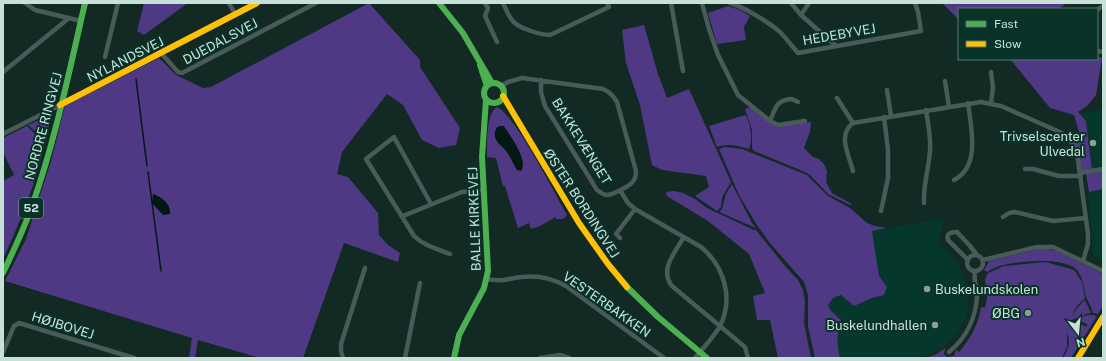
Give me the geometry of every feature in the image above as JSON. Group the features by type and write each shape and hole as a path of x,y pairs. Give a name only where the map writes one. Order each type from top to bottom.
{"street":[{"path":"25,3 35,10 81,21"},
{"name":"NORDRE RINGVEJ","path":"3,273 30,211 41,179 85,3"},
{"path":"105,57 118,3"},
{"path":"229,3 235,14"},
{"name":"NYLANDSVEJ","path":"3,134 256,3"},
{"name":"DUEDALSVEJ","path":"161,53 178,72 182,73 316,3"},
{"path":"485,3 488,8 485,16 496,42"},
{"path":"503,3 516,25 543,35 550,35 609,7 607,3"},
{"path":"671,3 683,71"},
{"path":"702,3 709,30 718,55 738,95 770,121 778,125 805,122"},
{"name":"HEDEBYVEJ","path":"730,3 740,7 780,32 798,53 921,31 915,3"},
{"path":"791,3 801,15 836,46"},
{"path":"801,15 809,3"},
{"path":"440,4 463,33 475,52 489,84"},
{"path":"3,72 69,18"},
{"path":"990,72 993,88 992,103"},
{"name":"BAKKEVÆNGET","path":"501,86 508,82 522,78 541,80 608,91 617,102 636,171 634,182 610,195 601,193 597,190 545,106 541,92 541,80"},
{"path":"945,81 949,106"},
{"path":"496,83 501,86 504,93 503,96 496,102 486,100 484,93 489,84 496,83"},
{"path":"887,90 891,116"},
{"name":"ØSTER BORDINGVEJ","path":"503,96 583,230 611,267 630,290 650,309 707,358"},
{"path":"770,121 777,104 781,100 792,98 798,102"},
{"path":"837,98 854,123"},
{"name":"BALLE KIRKEVEJ","path":"454,358 458,335 479,298 487,279 488,263 482,157 486,100"},
{"name":"BALLE KIRKEVEJ","path":"485,120 496,102"},
{"name":"ØSTER BORDINGVEJ","path":"496,102 516,119"},
{"path":"853,171 844,139 845,132 848,127 854,123 968,103 981,102 1001,106 1062,133 1069,138 1074,145 1077,153 1088,234 1088,244 1083,261"},
{"path":"954,180 962,176 970,159 972,138 968,103"},
{"path":"924,203 925,183 930,150 926,110"},
{"path":"881,211 888,178 888,150 884,117"},
{"path":"431,204 394,137 366,159 414,236 419,241 450,254"},
{"path":"1025,169 1033,169 1060,176 1080,175 1103,170"},
{"path":"402,216 462,192 483,190"},
{"name":"BAKKEVÆNGET","path":"620,190 628,203 635,209 701,247 708,253 721,272 726,292 724,313 720,326 695,358"},
{"path":"620,238 616,234 635,209"},
{"path":"1003,217 1009,213 1015,212 1053,221 1086,218"},
{"path":"957,232 983,260 982,268 980,270 974,271 969,268 968,260 948,240 948,234 957,232"},
{"path":"684,237 668,265 667,277 672,286 745,347 748,358"},
{"path":"983,260 1046,246 1059,249 1103,271"},
{"path":"968,260 972,256 977,255"},
{"path":"343,358 341,344 365,268"},
{"path":"949,352 960,342 968,331 972,321 977,295 974,271"},
{"name":"VESTERBAKKEN","path":"487,279 504,281 531,276 555,280 566,286 664,358"},
{"path":"405,358 420,284"},
{"path":"1078,358 1103,317"},
{"name":"HØJBOVEJ","path":"3,352 14,326 19,323 134,358"},
{"path":"540,358 560,355 569,358"}],"shaded area":[{"path":"144,3 188,3 144,35 137,31"},
{"path":"369,3 420,60 420,67 460,128 456,145 439,148 422,140 403,105 387,94 342,152 337,174 348,177 378,213 379,235 388,245 400,253 398,262 344,243 303,358 260,358 198,340 195,358 189,358 192,338 5,281 26,239 51,161 65,106 159,58 176,75 203,88 211,87"},
{"path":"942,3 1067,3 1060,8 958,8 958,19"},
{"path":"728,6 740,10 750,16 744,27 746,40 717,44 708,13"},
{"path":"644,25 658,74 667,98 689,89 731,182 722,197 721,207 717,211 695,196 709,187 706,176 662,170 652,165 640,105 626,63 622,30"},
{"path":"1098,56 1102,58 1096,95 1087,106 1078,112 1086,121 1092,170 1082,172 1073,141 1080,135 1074,115 1050,108 1011,60 1098,60"},
{"path":"497,107 505,113 524,139 567,215 563,219 556,219 556,217 531,229 529,223 518,228 505,186 503,186 496,158 487,157 489,122 493,110"},
{"path":"750,107 777,127 811,122 810,132 804,148 813,157 819,159 824,164 827,171 826,182 832,193 852,204 850,205 828,194 810,175 805,172 754,151 752,148 752,130 745,109"},
{"name":"Trivselscenter Ulvedal","path":"1103,109 1103,173 1086,176 1080,113"},
{"path":"745,115 749,122 751,132 749,149 729,145 717,147 709,126"},
{"path":"47,117 50,121 45,144 36,132 28,125"},
{"path":"27,126 38,137 44,146 26,204 3,259 3,181 14,175 3,152 3,138"},
{"path":"725,147 742,149 807,175 828,196 850,208 867,223 887,228 872,231 879,276 887,287 884,295 872,298 854,306 841,295 833,298 828,305 830,310 841,320 838,330 838,348 840,358 815,358 808,326 808,295 804,282 769,242 739,195 719,149"},
{"path":"1103,171 1103,189 1089,192 1086,174"},
{"path":"732,184 756,228 719,212 722,209 726,194"},
{"path":"1103,189 1103,260 1093,255 1088,192"},
{"path":"674,191 683,193 695,199 707,208 756,230 798,280 803,290 805,302 804,323 811,358 778,358 770,320 757,320 753,296 765,293 749,254 708,221 667,196 666,192"},
{"name":"Buskelundskolen","path":"946,218 940,232 940,243 959,266 966,280 968,292 968,306 965,319 956,334 941,349 915,358 840,358 837,342 838,329 841,320 829,310 828,305 833,298 841,295 854,306 872,298 884,295 887,287 879,276 872,231"},
{"path":"1043,248 1057,251 1103,274 1103,305 1098,314 1093,313 1081,277 1077,270 1071,266 1063,263 1031,261 1002,265 987,272 984,270 989,261"},
{"name":"ØBG","path":"1046,262 1074,270 1082,282 1085,298 1076,307 1071,318 1077,308 1085,300 1091,313 1070,320 1070,322 1076,322 1087,327 1087,324 1077,320 1086,315 1097,316 1071,358 1063,358 1068,346 1069,340 1067,333 1067,347 1062,358 925,358 937,354 945,348 944,354 947,357 954,356 956,350 959,352 963,347 976,325 981,307 985,308 987,298 985,279 988,273 1004,266"}],"water":[{"path":"504,126 518,148 523,161 521,171 517,170 508,153 495,138 495,131 497,127"},
{"path":"153,194 165,201 169,207 170,214 163,215 152,203"}],"waterway":[{"path":"136,79 147,166"},
{"path":"148,172 161,271"}],"traffic: fast":[{"path":"3,273 28,217 40,184 61,107 85,3"},
{"path":"439,3 463,33 492,83"},
{"path":"480,65 487,86"},
{"path":"494,83 501,86 504,93 501,100 494,103 487,100 484,93 487,86 494,83"},
{"path":"454,358 459,335 484,288 488,271 482,157 486,100"},
{"path":"627,287 658,317 707,358"}],"traffic: slow":[{"path":"60,105 257,3"},
{"path":"503,96 579,223 608,264 627,287"},
{"path":"1078,358 1103,317"}],"place":[{"name":"Trivselscenter Ulvedal","path":"1093,143"},
{"name":"Buskelundskolen","path":"927,289"},
{"name":"ØBG","path":"1028,313"},
{"name":"Buskelundhallen","path":"935,325"}]}
